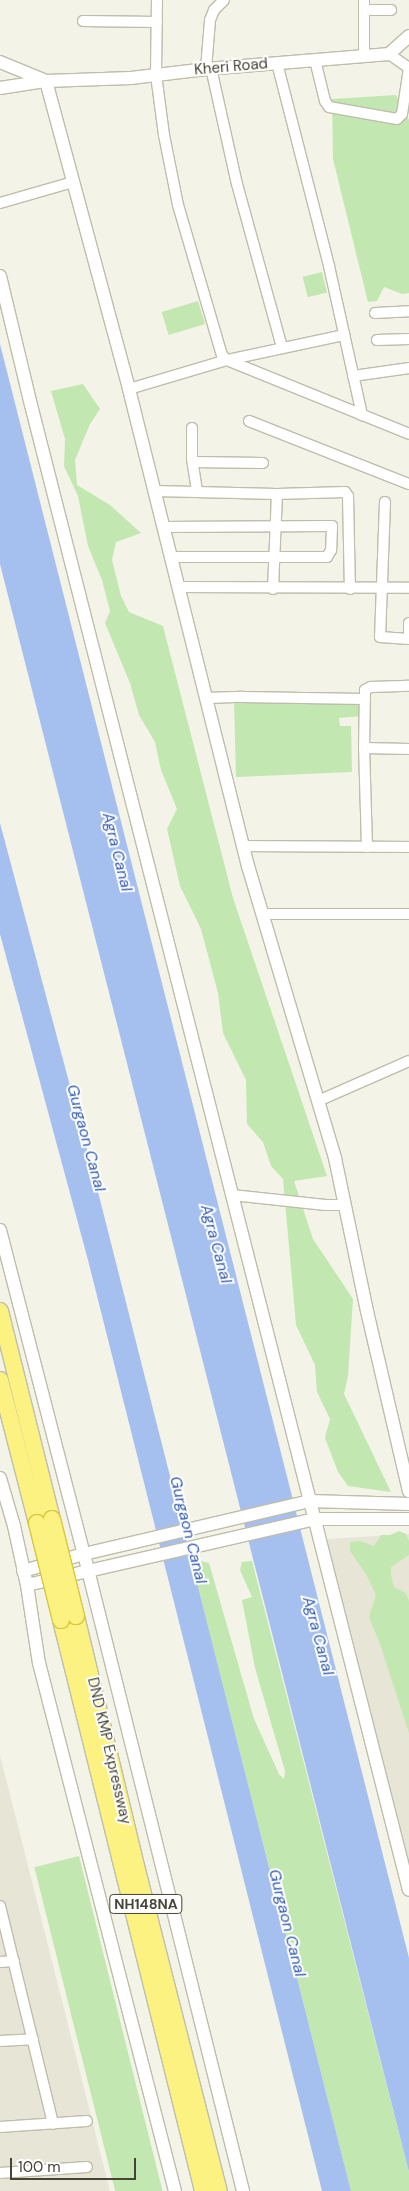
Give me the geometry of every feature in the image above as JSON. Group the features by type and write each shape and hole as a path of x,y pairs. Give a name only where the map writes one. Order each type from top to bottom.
{"highway":[{"name":"DND KMP Expressway","path":"0,1311 69,1618 204,2191"},
{"name":"DND KMP Expressway","path":"0,1380 69,1618 136,1866 219,2191"}],"street":[{"path":"157,0 156,75 164,135 178,205 219,348 227,360 409,434"},
{"path":"224,0 214,10 210,20 209,69 237,184 282,347"},
{"path":"364,55 364,5 391,10"},
{"path":"83,21 157,22"},
{"path":"315,60 325,101 329,107 397,119 402,114 409,68 389,54 409,36"},
{"name":"Kheri Road","path":"0,88 46,81 156,75 389,54"},
{"path":"0,62 46,81 129,390 262,914 335,1158 369,1320 409,1491"},
{"path":"277,63 362,415"},
{"path":"0,203 73,182"},
{"path":"0,276 31,405 232,1195 304,1502 315,1519 409,1890"},
{"path":"374,313 409,311"},
{"path":"129,390 227,360 344,335"},
{"path":"376,340 409,339"},
{"path":"353,376 409,368"},
{"path":"249,421 409,484"},
{"path":"192,428 193,462 197,492"},
{"path":"193,462 263,463"},
{"path":"154,491 277,494 325,492 348,494 350,589"},
{"path":"273,589 277,494"},
{"path":"385,502 380,637 409,638 409,623"},
{"path":"163,527 332,526 330,556 170,557"},
{"path":"178,587 273,589 409,588"},
{"path":"367,847 364,748 366,690 371,687 409,686"},
{"path":"206,698 242,696 365,699"},
{"path":"364,748 409,749"},
{"path":"244,846 409,847"},
{"path":"262,914 409,914"},
{"path":"318,1101 409,1061"},
{"path":"232,1195 325,1205 345,1205"},
{"path":"0,1230 84,1554 243,2191"},
{"path":"0,1478 14,1526 27,1585 44,1682 175,2191"},
{"path":"23,1571 84,1554 304,1502 409,1504"},
{"path":"27,1585 315,1519 409,1519"},
{"path":"0,1906 53,2124"},
{"path":"0,1962 14,1961"},
{"path":"0,2042 33,2038"},
{"path":"0,2127 87,2121"},
{"path":"0,2173 87,2167"}],"shaded area":[{"path":"409,1534 409,1870 327,1539"},
{"path":"0,1755 110,2191 0,2191"}],"green space":[{"path":"396,95 409,120 409,293 402,294 384,287 377,301 368,302 333,159 332,99"},
{"path":"322,272 327,292 308,297 303,277"},
{"path":"198,301 205,324 169,335 162,312"},
{"path":"83,384 100,409 90,424 75,460 77,485 110,505 141,533 116,542 112,560 121,596 129,612 163,626 233,898 327,1176 294,1181 313,1239 353,1299 348,1376 344,1394 391,1492 348,1486 338,1472 325,1438 330,1419 317,1392 315,1365 296,1325 283,1179 271,1166 263,1142 247,1124 246,1080 223,1033 218,993 201,929 180,886 167,829 177,809 161,770 155,742 139,715 130,683 105,623 110,611 102,580 88,546 78,496 64,466 65,439 51,391"},
{"path":"362,695 363,716 339,718 340,726 351,726 352,772 236,777 234,700"},
{"path":"399,1531 406,1534 409,1541 409,1555 391,1567 391,1575 394,1587 406,1593 409,1601 409,1733 380,1644 369,1617 376,1595 366,1574 350,1551 350,1542 360,1541 374,1546 381,1535 390,1535"},
{"path":"191,1559 209,1563 254,1719 279,1774 284,1779 285,1771 255,1668 242,1600 252,1597 240,1570 242,1562 252,1561 409,2172 409,2191 351,2191"},
{"path":"79,1856 163,2191 115,2191 34,1867"}],"water":[{"name":"Agra Canal","path":"0,344 409,1958 409,2172 0,564"},
{"path":"0,823 94,1176 351,2191 322,2191 88,1260 0,934"}],"water label":[{"name":"Gurgaon Canal","path":"86,1138"},
{"name":"Gurgaon Canal","path":"188,1530"},
{"name":"Gurgaon Canal","path":"287,1923"}]}
